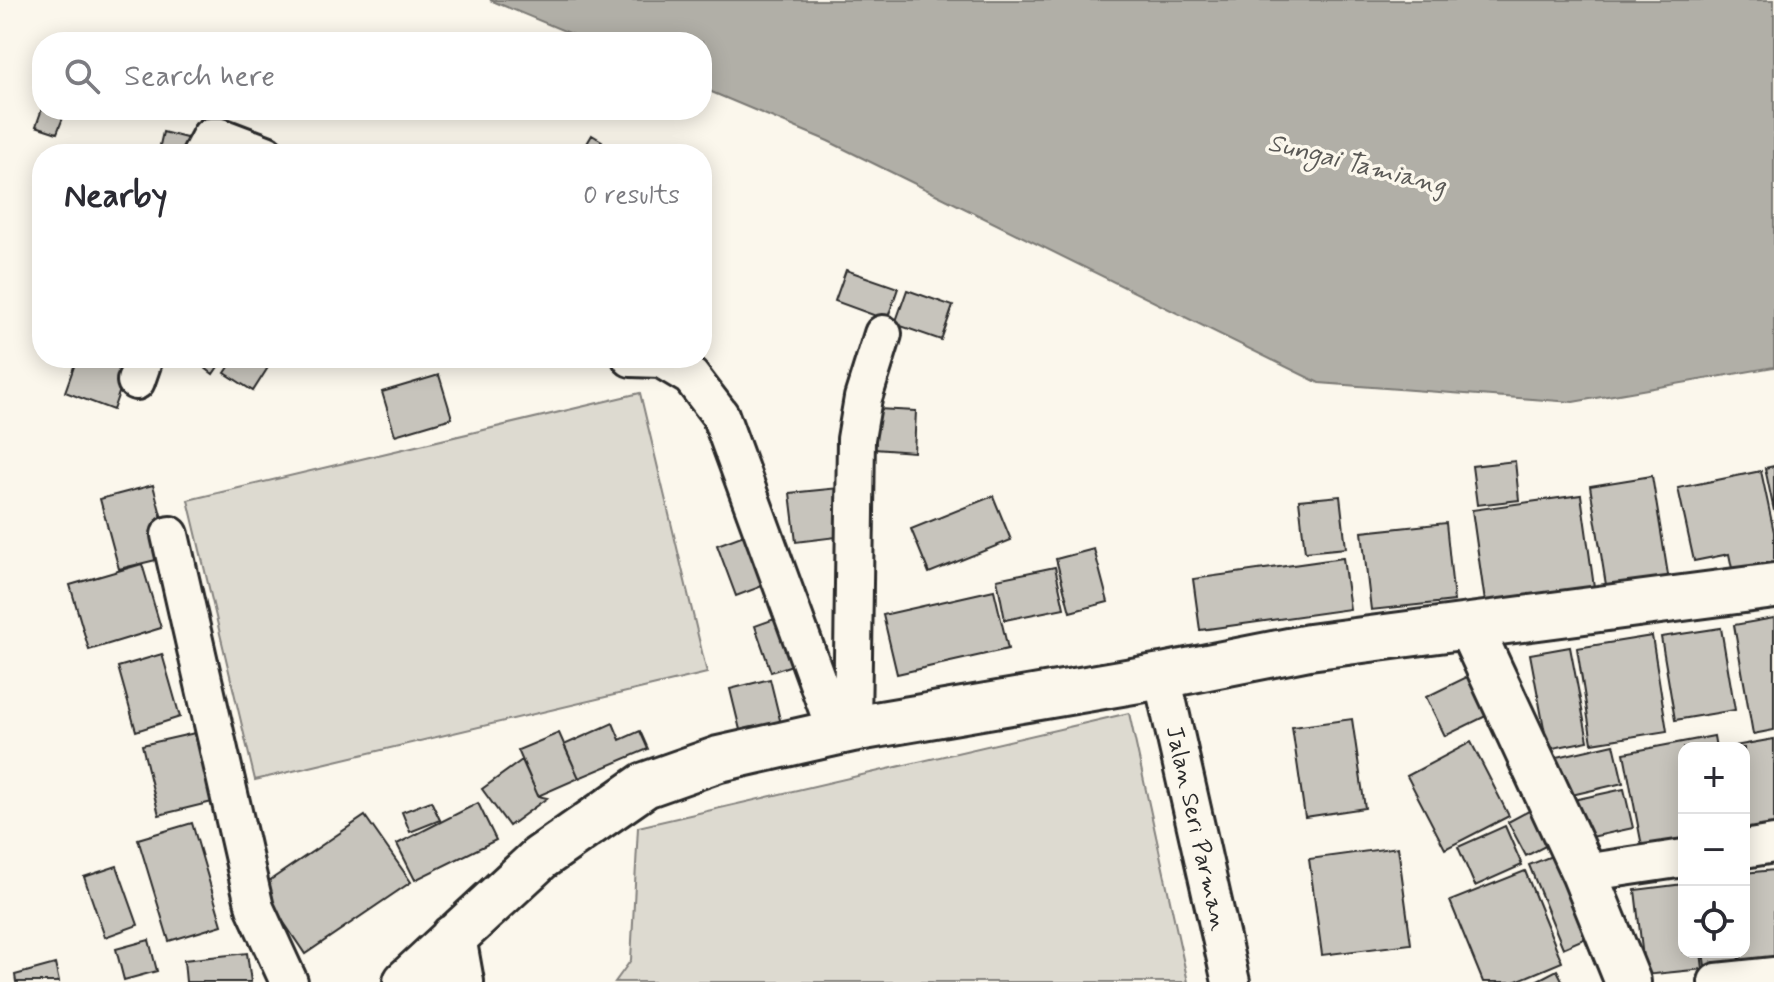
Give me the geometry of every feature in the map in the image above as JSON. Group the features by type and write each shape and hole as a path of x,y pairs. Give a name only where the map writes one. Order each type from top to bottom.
{"main road":[{"path":"406,982 540,858 645,785 719,759 844,730 1162,676 1309,647 1774,586"},
{"path":"1470,627 1584,873 1628,982"},
{"path":"453,937 461,982"}],"street":[{"path":"206,144 210,137 221,137 240,144"},
{"path":"844,730 856,439 863,398 883,334"},
{"path":"676,368 691,377 720,415 844,730"},
{"path":"170,535 255,908 289,982"},
{"name":"Jalan Seri Parman","path":"1162,676 1231,982"},
{"path":"1750,848 1774,844"},
{"path":"1584,873 1678,859"},
{"path":"1717,982 1774,976"}],"shaded area":[{"path":"640,393 707,673 255,780 188,500"},
{"path":"1129,713 1188,982 615,982 631,960 638,827"}],"water":[{"name":"Sungai Tamiang","path":"490,0 1774,0 1774,367 1573,402 1319,383 828,141 712,92 712,32 567,32"}],"building":[{"path":"38,120 62,120 57,133 36,126"},
{"path":"163,132 194,140 193,144 160,144"},
{"path":"592,135 602,141 600,144 587,144"},
{"path":"846,270 898,288 887,320 835,301"},
{"path":"907,290 953,306 941,340 895,324"},
{"path":"73,368 128,368 113,410 65,392"},
{"path":"228,368 268,368 253,391 225,373"},
{"path":"439,375 452,418 395,435 382,392"},
{"path":"877,409 916,411 914,452 874,449"},
{"path":"1515,461 1519,500 1477,505 1472,466"},
{"path":"1774,466 1774,511 1765,468"},
{"path":"1761,471 1774,532 1774,575 1735,583 1729,554 1694,561 1678,488"},
{"path":"1652,476 1669,581 1607,591 1590,486"},
{"path":"153,485 172,556 119,569 100,499"},
{"path":"839,488 845,536 796,542 790,493"},
{"path":"1581,495 1595,594 1486,609 1472,510"},
{"path":"993,496 1011,540 929,573 911,529"},
{"path":"1340,496 1346,548 1305,552 1299,500"},
{"path":"1446,523 1454,601 1371,610 1362,532"},
{"path":"755,531 773,582 736,596 717,545"},
{"path":"1094,549 1108,602 1070,612 1056,559"},
{"path":"1343,558 1350,609 1200,630 1193,579"},
{"path":"142,564 161,628 89,650 70,585"},
{"path":"1055,567 1064,608 1005,620 997,579"},
{"path":"994,590 1008,649 897,674 883,615"},
{"path":"780,617 795,664 771,672 755,626"},
{"path":"1774,618 1774,730 1753,734 1734,625"},
{"path":"1721,628 1735,710 1675,720 1661,637"},
{"path":"1652,636 1667,731 1592,743 1577,648"},
{"path":"1570,647 1588,741 1548,749 1530,654"},
{"path":"162,654 180,717 136,731 118,667"},
{"path":"1473,674 1492,713 1445,736 1426,697"},
{"path":"770,679 781,724 741,734 730,689"},
{"path":"1352,719 1365,808 1305,817 1292,727"},
{"path":"613,723 620,740 640,731 648,749 579,778 564,745"},
{"path":"195,733 212,802 159,815 142,745"},
{"path":"559,733 579,778 538,796 518,750"},
{"path":"1714,736 1715,742 1682,742"},
{"path":"1774,739 1774,826 1750,831 1750,814 1750,743"},
{"path":"1471,742 1509,816 1445,849 1407,776"},
{"path":"1678,743 1678,839 1642,846 1624,753"},
{"path":"1614,744 1623,783 1563,797 1553,758"},
{"path":"522,760 538,796 547,798 509,826 482,789"},
{"path":"1624,789 1633,828 1573,841 1564,802"},
{"path":"431,801 440,820 410,832 402,812"},
{"path":"478,803 496,840 415,880 397,844"},
{"path":"1540,805 1559,839 1526,856 1508,822"},
{"path":"365,816 411,882 305,954 260,887"},
{"path":"192,823 222,925 169,941 138,839"},
{"path":"1505,826 1522,865 1475,886 1458,847"},
{"path":"1398,847 1411,944 1322,955 1309,859"},
{"path":"1559,853 1593,935 1563,948 1529,865"},
{"path":"117,866 138,925 105,937 84,877"},
{"path":"1774,870 1774,965 1742,969 1741,958 1750,958 1750,872"},
{"path":"1525,871 1562,962 1514,982 1483,982 1450,901"},
{"path":"1678,885 1678,958 1702,958 1703,969 1645,975 1635,890"},
{"path":"149,940 157,971 124,980 116,949"},
{"path":"247,953 251,982 186,982 184,960"},
{"path":"1704,958 1739,958 1740,969 1706,973"},
{"path":"55,964 59,982 16,982 15,975"},
{"path":"1557,970 1563,982 1534,982"}]}
